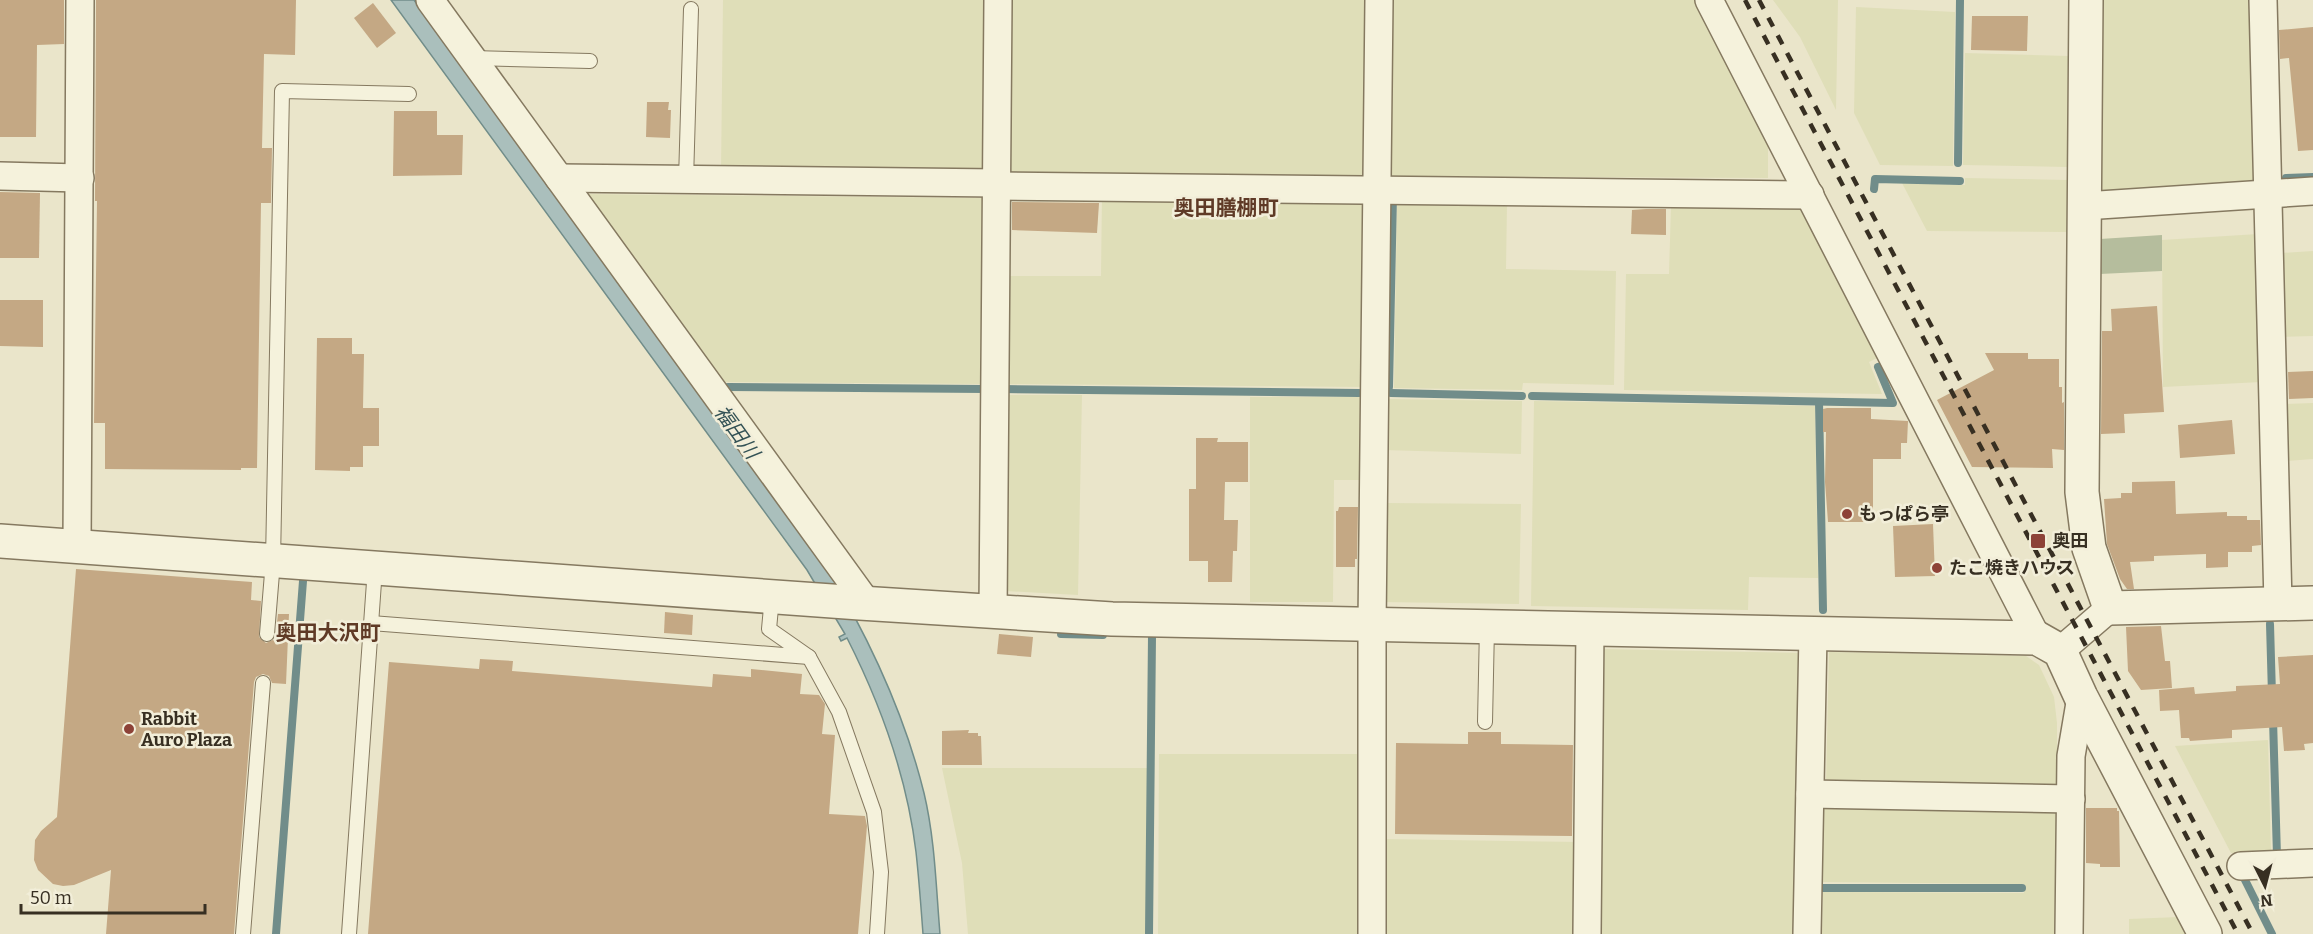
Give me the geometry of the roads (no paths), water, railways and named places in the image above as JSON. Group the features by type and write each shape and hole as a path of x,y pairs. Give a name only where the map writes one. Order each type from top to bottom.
{"street":[{"path":"77,546 80,0"},
{"path":"430,0 864,603"},
{"path":"993,612 999,0"},
{"path":"1372,934 1372,625 1379,0"},
{"path":"1709,0 2048,645 2081,698 2205,934"},
{"path":"2086,0 2082,492 2089,548 2110,608"},
{"path":"2263,0 2278,604"},
{"path":"0,176 80,178"},
{"path":"559,178 1810,195"},
{"path":"2085,206 2313,191"},
{"path":"0,541 772,597 1112,619 1813,634 2048,645 2110,608 2313,603"},
{"path":"1587,934 1590,629"},
{"path":"1807,934 1813,634"},
{"path":"2069,934 2071,756 2081,698"},
{"path":"1810,794 2071,799"},
{"path":"2241,866 2313,863"}],"lane":[{"path":"686,180 691,9"},
{"path":"472,58 590,61"},
{"path":"267,634 273,561 282,91 409,94"},
{"path":"349,934 375,568"},
{"path":"772,597 769,628 809,657 839,712 874,812 881,872 877,934"},
{"path":"371,623 809,657"},
{"path":"1485,722 1487,627"},
{"path":"243,934 263,682"}],"waterway":[{"path":"1958,163 1960,0"},
{"path":"2286,178 2313,177"},
{"path":"1874,189 1875,179 1960,181"},
{"path":"1389,387 1393,196"},
{"path":"1532,396 1893,403 1878,367"},
{"path":"728,387 985,389"},
{"path":"1002,389 1359,393"},
{"path":"1391,393 1522,396"},
{"path":"1819,402 1823,610"},
{"path":"276,934 303,581"},
{"path":"2270,624 2272,695"},
{"path":"1061,634 1103,635"},
{"path":"1149,934 1152,636"},
{"path":"2273,719 2277,856 2273,856"},
{"path":"2244,878 2272,934"},
{"path":"1819,888 2022,888"}],"railway":[{"path":"1745,0 2238,934"},
{"path":"1759,0 2253,934"}],"place":[{"name":"もっぱら亭","path":"1847,514"},
{"name":"奥田","path":"2038,541"},
{"name":"たこ焼きハウス","path":"1937,568"},
{"name":"Rabbit Auro Plaza","path":"129,729"}],"district":[{"name":"奥田膳棚町","path":"1226,208"},
{"name":"奥田大沢町","path":"328,633"}],"water label":[{"name":"福田川","path":"737,432"}]}
